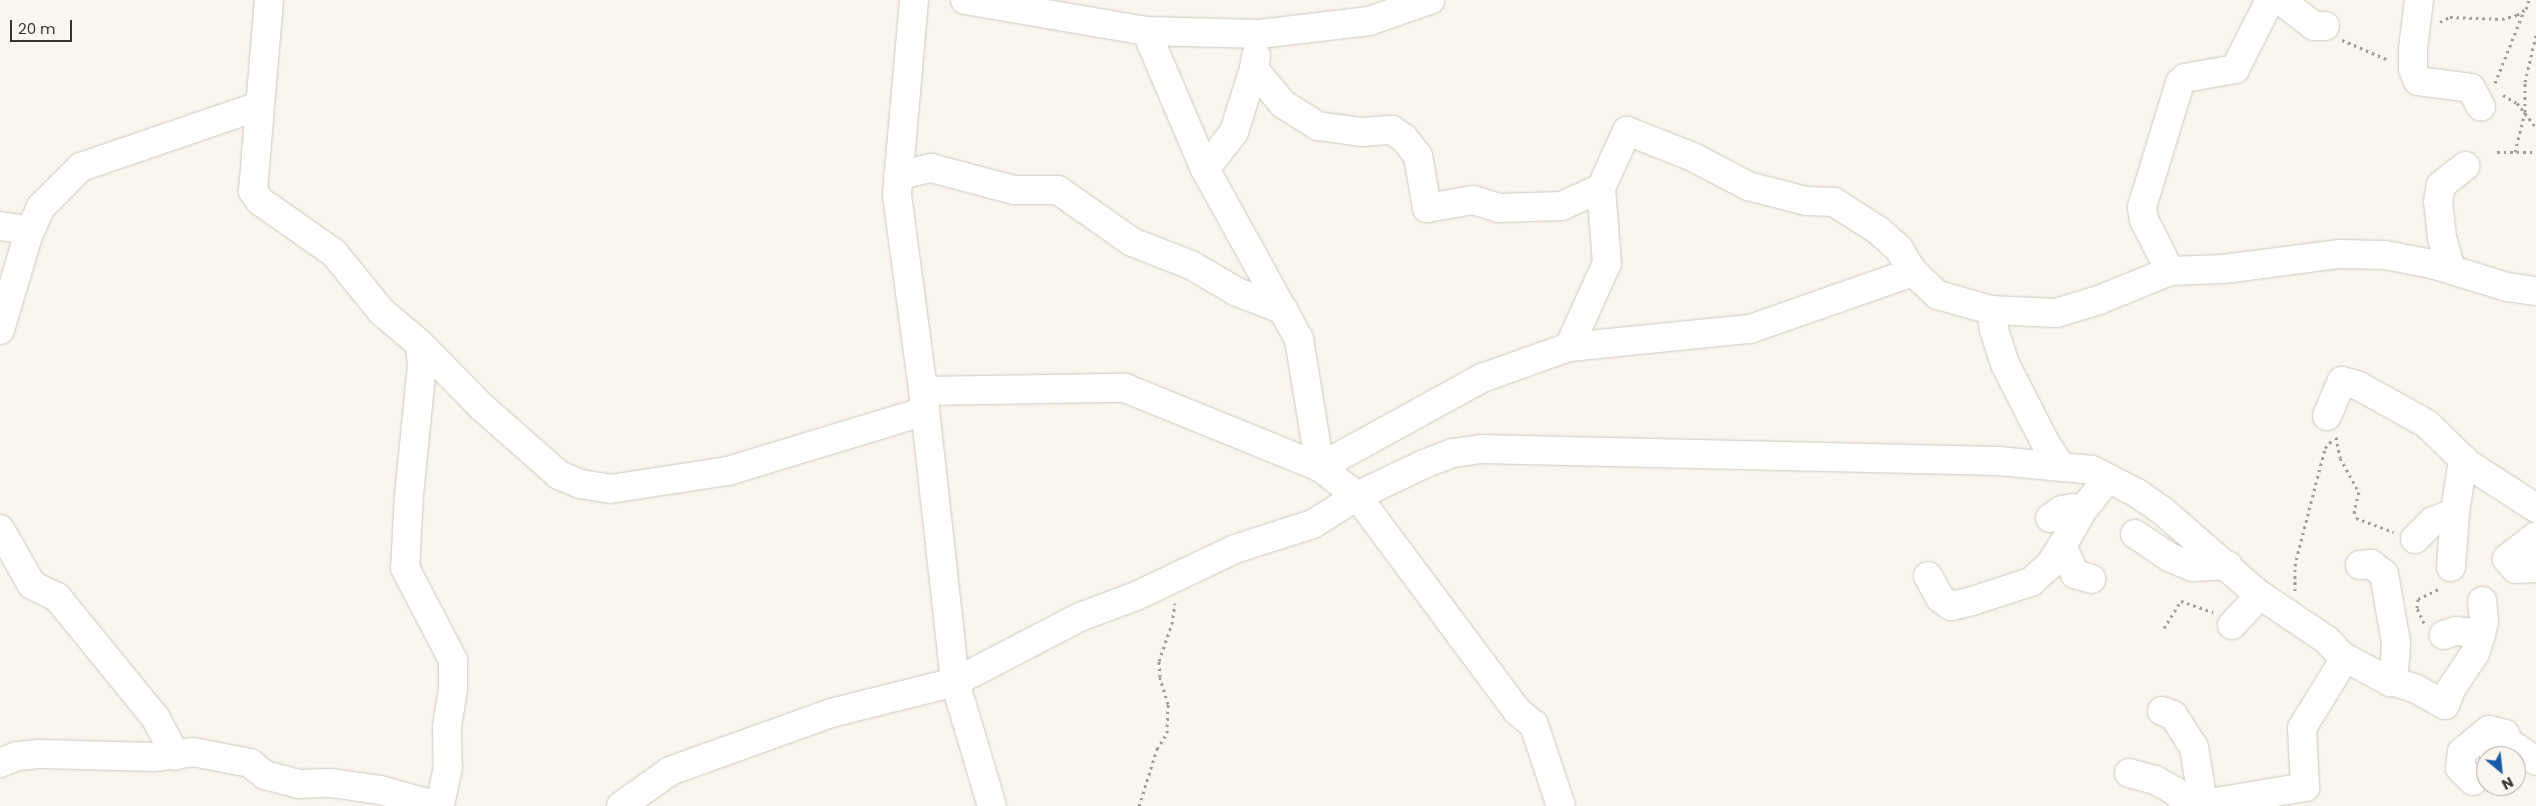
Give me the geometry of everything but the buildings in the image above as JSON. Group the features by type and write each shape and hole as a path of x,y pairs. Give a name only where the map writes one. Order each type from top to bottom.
{"street":[{"path":"269,0 258,106 253,191 260,202 334,253 382,312 420,344 483,408 559,475 580,484 610,489 728,471 924,401 1125,388 1320,467 1357,496 1517,711 1534,725 1562,806"},
{"path":"914,0 897,194 924,401 955,682 992,806"},
{"path":"965,0 1146,31 1260,34 1369,21 1430,0"},
{"path":"2170,271 2144,220 2142,207 2180,83 2184,78 2235,69 2270,0"},
{"path":"2280,0 2314,26 2325,26"},
{"path":"2419,0 2413,69 2418,82 2479,95"},
{"path":"1146,31 1205,168 1299,339 1320,467"},
{"path":"1205,168 1234,132 1254,69 1260,34"},
{"path":"1254,69 1284,104 1318,126 1361,132 1392,130 1404,138 1418,156 1427,208 1473,200 1499,208 1562,206 1601,188"},
{"path":"0,330 30,230 41,207 80,167 258,106"},
{"path":"1569,347 1607,262 1601,188 1628,131 1693,157 1748,186 1806,201 1834,202 1878,230 1899,250 1913,272 1938,295 1991,310 2056,312 2099,300 2170,271 2224,270 2340,254 2385,255 2451,270 2507,287 2536,291"},
{"path":"2451,270 2442,238 2438,202 2441,185 2465,166"},
{"path":"898,176 931,168 1014,190 1058,190 1132,242 1192,265 1237,292 1284,310"},
{"path":"0,226 30,230"},
{"path":"1320,467 1482,378 1569,347 1750,329 1913,272"},
{"path":"1991,310 1994,330 2005,364 2046,444 2062,466"},
{"path":"0,762 42,754 176,756 193,752 250,763 265,775 299,784 331,783 380,790 439,806 448,766 447,728 453,689 453,660 405,568 409,495 422,366 420,344"},
{"path":"2334,427 2342,381 2359,386 2427,424 2464,459 2536,508"},
{"path":"621,806 670,771 831,713 955,682 1080,617 1136,596 1235,549 1314,524 1357,496 1424,464 1453,453 1480,448 1999,461 2092,470 2137,493 2228,565 2260,595 2286,614 2310,627 2345,658 2390,682 2416,689 2445,705 2451,690 2475,653 2484,622 2482,600"},
{"path":"2452,567 2455,512 2464,459"},
{"path":"1928,576 1940,598 1951,606 2031,582 2048,566 2082,511 2108,478"},
{"path":"2050,518 2062,510 2082,511"},
{"path":"2415,539 2433,521 2455,512"},
{"path":"0,529 32,585 57,597 155,717 176,756"},
{"path":"2135,534 2169,557 2193,567 2228,565"},
{"path":"2536,536 2507,559 2516,569 2536,568"},
{"path":"2062,546 2075,574 2091,579"},
{"path":"2360,565 2371,564 2384,574 2396,643 2394,672 2390,682"},
{"path":"2232,625 2260,595"},
{"path":"2444,634 2456,631 2481,634"},
{"path":"2129,773 2155,780 2195,805 2305,797 2302,728 2345,658"},
{"path":"2162,711 2173,715 2194,747 2195,805"},
{"path":"2473,781 2460,768 2462,752 2476,751"}],"path":[{"path":"2479,95 2497,81 2499,68 2516,38 2517,23 2526,9 2529,0"},
{"path":"2440,22 2450,17 2502,19 2526,9"},
{"path":"2325,26 2343,41 2413,69"},
{"path":"2515,152 2525,112 2525,82 2536,35"},
{"path":"2479,95 2518,103 2536,127"},
{"path":"2497,152 2536,152"},
{"path":"2334,427 2340,458 2359,492 2354,511 2356,518 2415,539"},
{"path":"2286,614 2286,609 2294,600 2295,566 2326,448 2334,427"},
{"path":"1139,806 1157,749 1167,733 1168,704 1159,661 1172,624 1175,598 1167,580"},
{"path":"2164,628 2181,600 2218,614 2232,625"}]}
